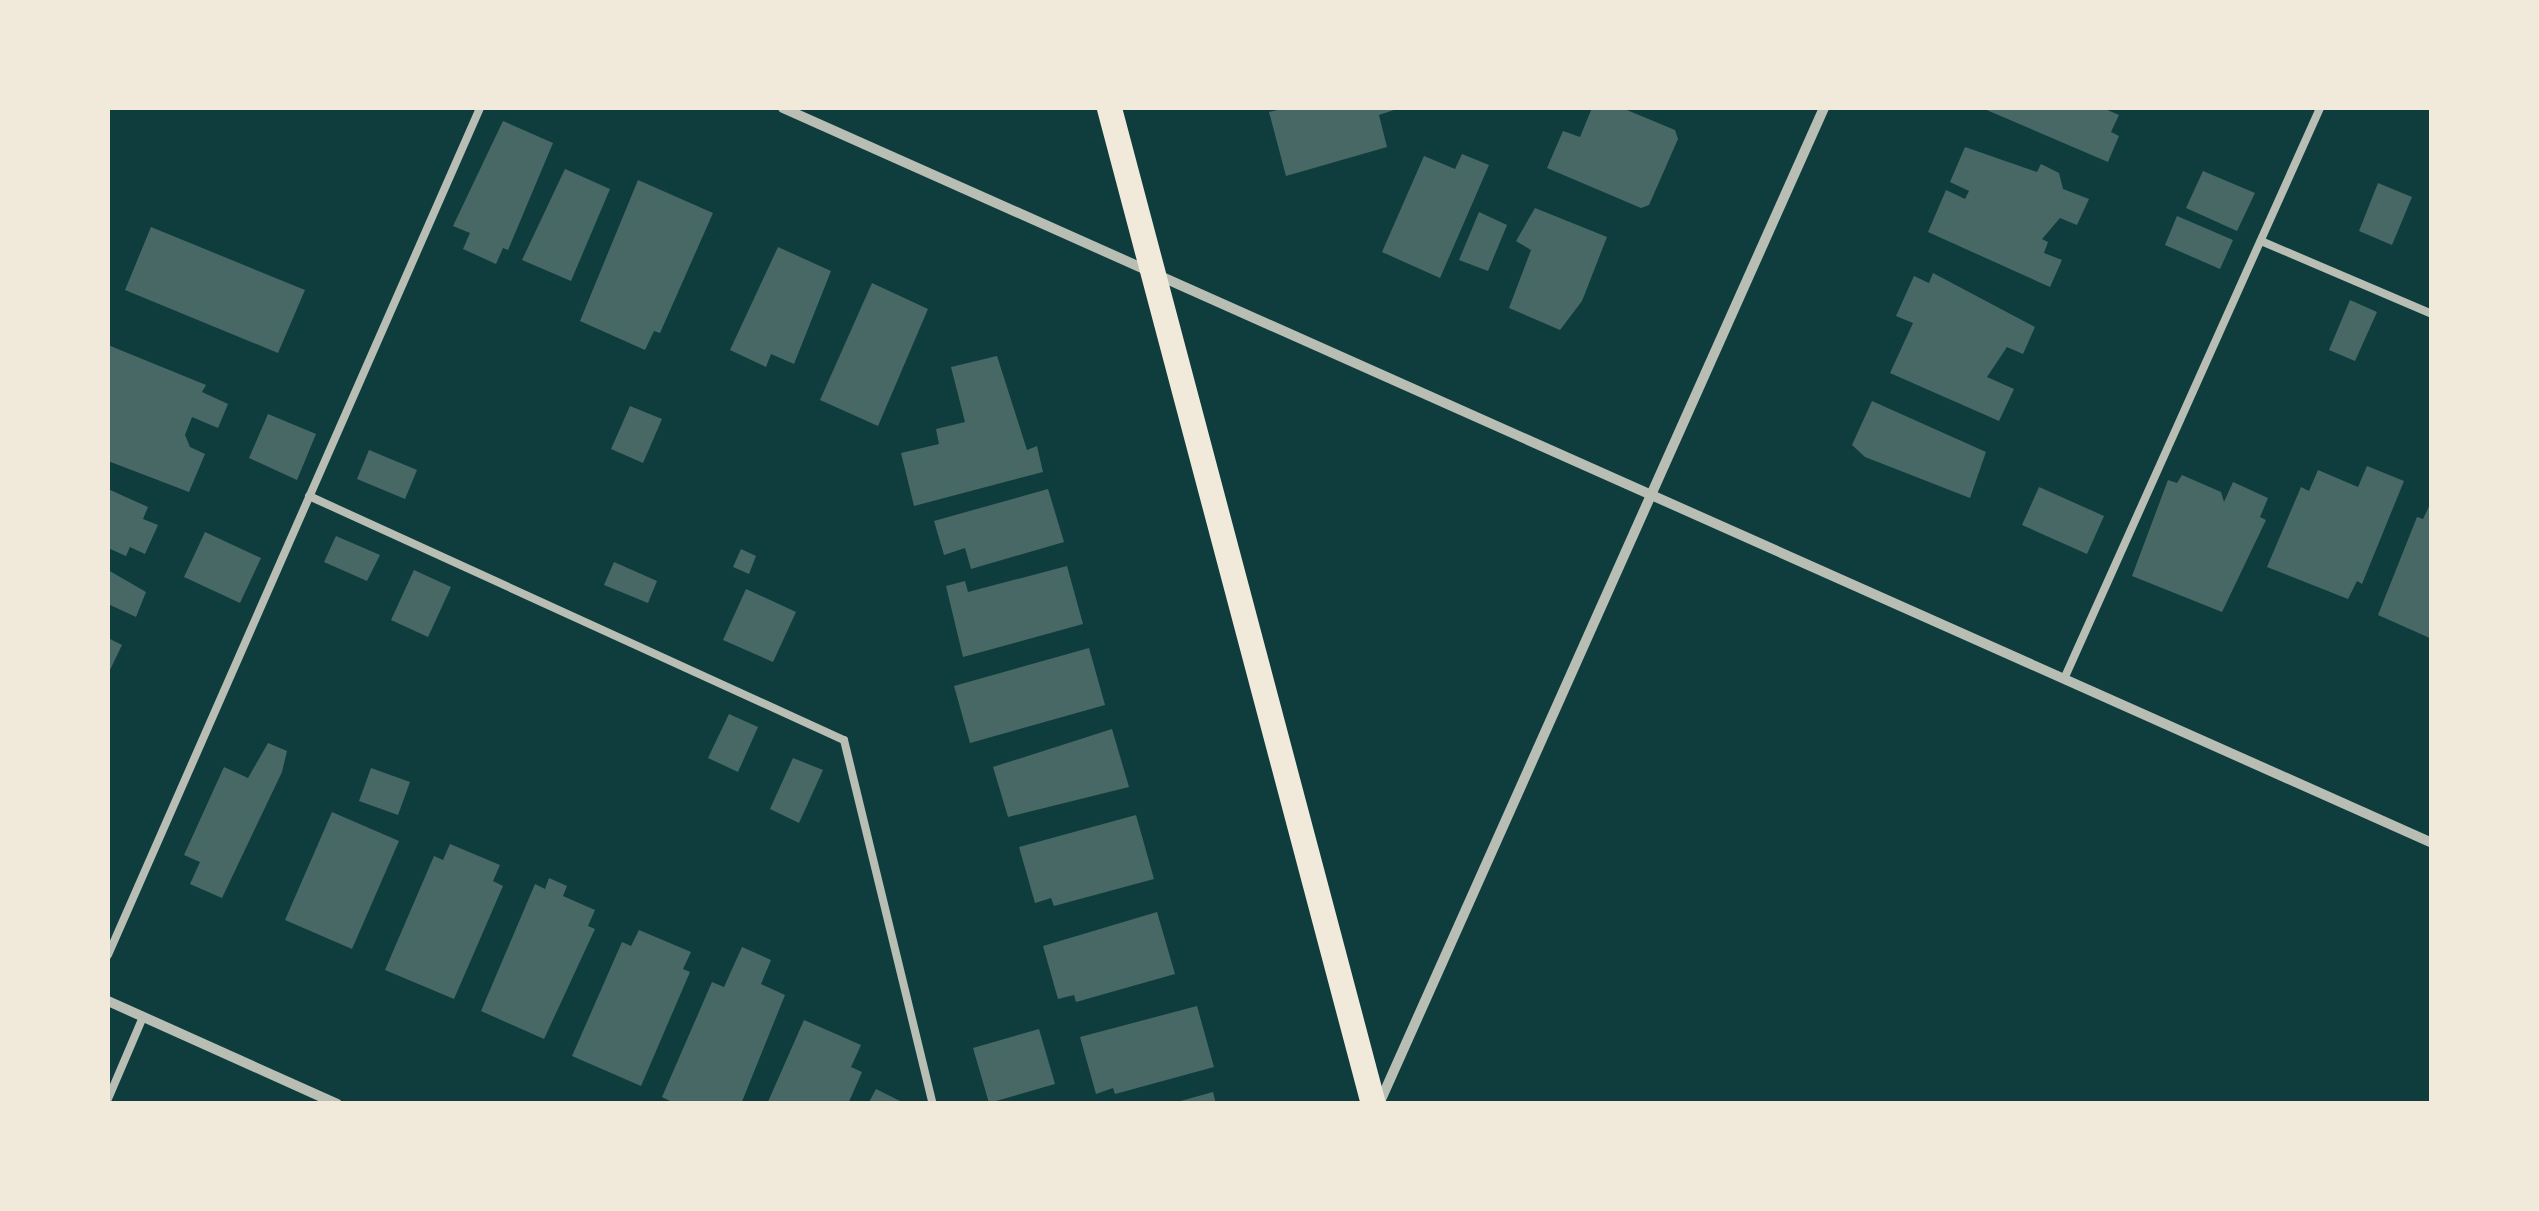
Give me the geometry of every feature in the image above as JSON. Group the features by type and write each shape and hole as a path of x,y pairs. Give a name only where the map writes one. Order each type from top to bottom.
{"main road":[{"path":"1109,108 1376,1104"}],"street":[{"path":"784,108 2432,843"},
{"path":"1376,1104 1824,108"},
{"path":"108,1001 337,1104"}],"lane":[{"path":"108,954 480,108"},
{"path":"2064,679 2320,108"},
{"path":"2261,240 2432,314"},
{"path":"309,496 844,740 934,1104"},
{"path":"108,1100 143,1017"}],"building":[{"path":"1286,108 1400,108 1379,115 1387,147 1286,176 1269,112"},
{"path":"1592,108 1622,108 1675,130 1678,139 1649,205 1641,208 1547,168 1563,131 1580,137"},
{"path":"1982,108 2103,108 2119,115 2111,132 2119,136 2108,162"},
{"path":"503,121 553,143 508,250 503,248 496,264 463,249 470,233 453,226"},
{"path":"1965,147 2037,172 2041,164 2059,173 2063,189 2089,199 2077,225 2060,218 2042,239 2048,242 2044,253 2062,260 2050,287 1928,232 1946,190 1965,199 1969,191 1950,182"},
{"path":"1462,154 1489,165 1440,278 1382,252 1424,156 1455,169"},
{"path":"565,169 610,189 571,281 522,260"},
{"path":"2203,171 2255,193 2237,231 2186,208"},
{"path":"638,180 713,213 660,333 654,331 645,350 580,321"},
{"path":"2378,183 2412,197 2392,245 2359,231"},
{"path":"1535,208 1607,237 1582,301 1560,330 1509,308 1531,250 1516,241"},
{"path":"1479,212 1507,225 1488,271 1459,260"},
{"path":"2177,216 2233,240 2220,269 2165,245"},
{"path":"151,227 305,290 278,353 125,290"},
{"path":"778,247 831,271 794,364 771,354 766,367 730,350"},
{"path":"1933,273 2035,327 2023,354 2007,347 1987,377 2014,389 1999,421 1890,373 1913,323 1896,316 1914,276 1929,283"},
{"path":"872,283 928,309 878,426 820,400"},
{"path":"2350,300 2377,312 2355,361 2329,350"},
{"path":"108,345 206,385 202,392 228,404 218,428 192,417 185,435 190,447 205,454 189,492 108,461"},
{"path":"997,356 1027,450 1037,446 1043,472 914,506 901,453 939,444 936,429 965,422 951,367"},
{"path":"1872,401 1986,452 1970,498 1865,457 1852,445"},
{"path":"630,406 662,419 643,463 611,449"},
{"path":"268,414 316,434 297,480 249,458"},
{"path":"369,450 417,470 405,499 357,479"},
{"path":"2367,466 2404,481 2362,584 2357,581 2348,599 2267,567 2301,487 2309,491 2318,470 2358,487"},
{"path":"2182,475 2221,492 2224,502 2233,482 2268,498 2260,517 2266,520 2222,612 2132,576 2168,480 2177,483"},
{"path":"2039,487 2104,516 2087,554 2022,525"},
{"path":"108,489 148,507 143,519 158,525 145,554 130,547 126,556 108,548"},
{"path":"1048,489 1064,542 971,569 965,548 944,555 934,521"},
{"path":"2432,500 2432,639 2378,615 2417,517 2423,519"},
{"path":"205,532 261,558 240,603 184,577"},
{"path":"336,536 380,555 367,581 324,562"},
{"path":"741,549 756,556 749,574 733,567"},
{"path":"614,562 657,581 648,603 604,585"},
{"path":"1067,566 1083,624 963,657 946,586 965,581 968,592"},
{"path":"108,570 146,592 136,617 108,604"},
{"path":"414,570 451,587 428,637 391,620"},
{"path":"746,589 796,612 773,662 723,640"},
{"path":"108,638 122,645 108,674"},
{"path":"1089,648 1105,705 970,743 954,686"},
{"path":"729,714 758,727 738,772 708,758"},
{"path":"1112,729 1129,787 1008,817 993,767"},
{"path":"268,743 287,751 282,772 222,898 190,884 200,862 184,855 224,767 248,778"},
{"path":"793,758 823,770 799,823 770,809"},
{"path":"371,768 410,782 398,815 359,801"},
{"path":"332,812 399,841 352,949 285,920"},
{"path":"1136,815 1154,879 1054,906 1051,898 1035,903 1019,847"},
{"path":"450,844 500,865 493,881 503,886 454,999 385,970 434,856 443,860"},
{"path":"549,878 567,886 563,896 595,910 588,926 595,929 544,1039 481,1011 535,884 545,889"},
{"path":"1157,912 1175,974 1076,1002 1074,995 1058,999 1043,946"},
{"path":"639,930 691,952 683,969 690,972 641,1086 572,1056 622,942 631,946"},
{"path":"742,947 771,960 761,984 785,995 741,1104 676,1104 662,1097 712,982 724,987"},
{"path":"1197,1006 1214,1067 1115,1094 1113,1088 1096,1094 1080,1037"},
{"path":"804,1020 861,1045 851,1067 862,1072 848,1104 767,1104"},
{"path":"1039,1029 1055,1084 989,1103 973,1048"},
{"path":"876,1089 906,1104 868,1104"},
{"path":"1213,1092 1216,1104 1177,1104 1177,1102"}]}
